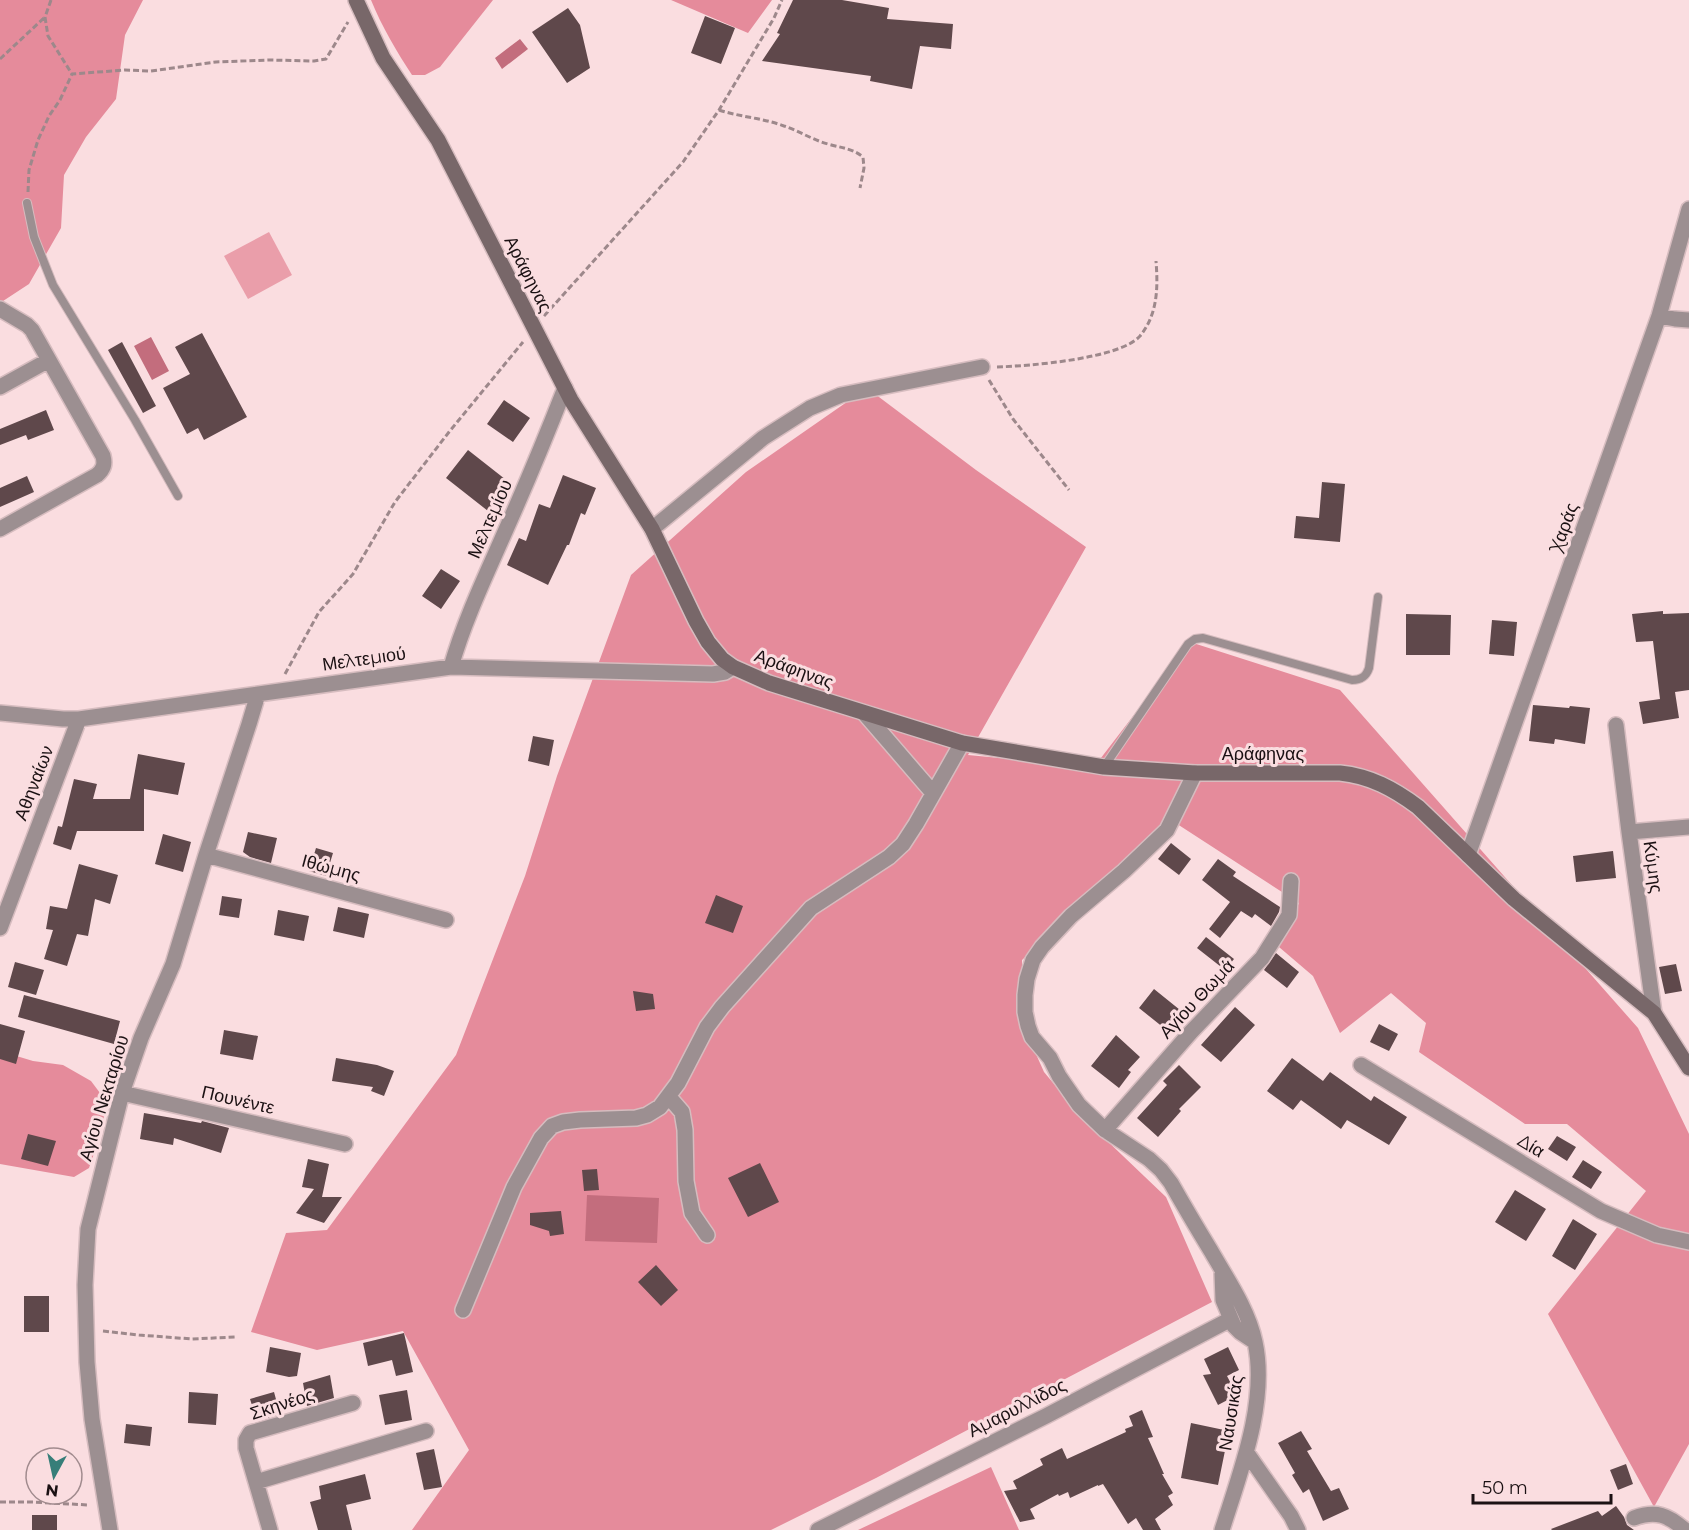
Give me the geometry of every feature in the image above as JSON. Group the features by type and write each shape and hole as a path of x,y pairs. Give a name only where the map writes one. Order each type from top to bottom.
{"main road":[{"name":"Αράφηνας","path":"358,5 383,58 438,140 565,388 652,529 708,642 722,658 734,667 769,684 962,743 1104,767 1195,773 1340,773 1383,784 1418,807 1514,899 1654,1013 1689,1068"}],"street":[{"name":"Χαράς","path":"1468,855 1659,316 1689,209"},
{"path":"0,309 29,326 102,456 104,467 97,475 0,529"},
{"path":"1659,316 1689,320"},
{"path":"0,387 49,360"},
{"path":"652,529 763,438 810,408 840,395 982,367"},
{"name":"Μελτεμίου","path":"452,667 456,650 565,388"},
{"name":"Μελτεμιού","path":"0,713 79,719 452,667 713,674 725,672 734,667"},
{"name":"Αγίου Νεκταρίου","path":"110,1530 92,1419 87,1362 88,1229 122,1093 141,1038 174,964 206,855 258,694"},
{"path":"865,714 933,793"},
{"name":"Αθηναίων","path":"0,928 79,719"},
{"name":"Κύμης","path":"1616,725 1654,1013"},
{"path":"463,1310 514,1187 541,1137 552,1126 563,1122 636,1118 660,1107 678,1083 707,1027 722,1007 811,908 889,857 903,844 962,743"},
{"name":"Ναυσικάς","path":"1195,773 1167,830 1125,871 1071,916 1037,953 1026,979 1025,1012 1032,1037 1050,1058 1079,1105 1105,1130 1161,1170 1171,1183 1245,1314 1255,1342 1258,1384 1246,1453 1222,1530"},
{"path":"1629,832 1689,827"},
{"name":"Ιθώμης","path":"206,855 446,920"},
{"name":"Αγίου Θωμά","path":"1105,1130 1191,1032 1262,958 1289,915 1291,881"},
{"name":"Δία","path":"1361,1065 1601,1211 1658,1235 1689,1242"},
{"name":"Πουνέντε","path":"122,1093 345,1144"},
{"path":"669,1097 682,1112 685,1130 686,1181 692,1213 707,1236"},
{"path":"1222,1271 1223,1300 1236,1329 1255,1342"},
{"name":"Αμαρυλλίδος","path":"818,1530 1046,1416 1232,1319"},
{"name":"Σκηνέος","path":"270,1530 246,1448 246,1440 250,1433 353,1402"},
{"path":"256,1482 426,1431"},
{"path":"1246,1453 1291,1516 1298,1530"},
{"path":"1634,1518 1646,1514 1663,1515 1685,1530"}],"lane":[{"path":"27,203 34,237 53,285 178,496"},
{"path":"1104,767 1188,644 1195,639 1203,638 1352,680 1363,678 1369,668 1378,597"}],"path":[{"path":"0,59 45,17 51,0"},
{"path":"275,691 320,612 353,574 395,502 534,328 683,162 719,110 774,18 782,0"},
{"path":"72,74 125,70 152,71 216,62 270,60 314,62 326,59 358,5"},
{"path":"45,17 48,36 72,74"},
{"path":"27,203 29,170 38,140 72,74"},
{"path":"719,110 733,115 768,121 827,144 856,151 863,157 864,168 860,188"},
{"path":"1069,490 1013,419 982,367 1016,366 1089,356 1120,349 1138,338 1148,324 1155,305 1158,286 1156,261"},
{"path":"86,1329 192,1339 235,1337"},
{"path":"0,1502 106,1506"}],"shaded area":[{"path":"0,0 143,0 125,35 116,99 86,137 64,175 61,228 29,284 0,303"},
{"path":"371,0 493,0 440,67 425,75 412,75 390,39"},
{"path":"671,0 772,0 748,33"},
{"path":"520,39 528,49 502,69 495,58"},
{"path":"269,232 292,275 248,299 224,256"},
{"path":"151,337 169,371 152,380 134,346"},
{"path":"867,388 976,470 1086,547 968,755 1094,767 1190,642 1340,690 1638,1028 1689,1134 1689,1444 1654,1507 1548,1314 1646,1191 1567,1124 1525,1124 1419,1052 1426,1023 1391,993 1340,1033 1313,976 1279,947 1299,903 1171,820 1022,960 1023,1025 1044,1072 1079,1114 1166,1197 1212,1302 876,1478 771,1530 412,1530 469,1450 403,1331 317,1350 251,1332 286,1233 327,1230 456,1055 525,876 557,776 631,575 746,472"},
{"path":"0,1051 33,1061 63,1065 91,1081 106,1101 102,1130 89,1168 74,1177 0,1164"},
{"path":"587,1195 659,1198 657,1243 585,1241"},
{"path":"991,1467 1019,1530 858,1530"}],"building":[{"path":"793,0 842,0 889,8 887,19 953,24 951,49 920,46 912,89 870,81 871,76 762,61 780,34 777,33"},
{"path":"568,8 580,25 590,68 567,83 532,32"},
{"path":"705,16 735,28 721,64 691,53"},
{"path":"202,333 247,417 204,440 198,428 187,434 163,388 190,374 175,347"},
{"path":"122,342 156,406 143,413 108,350"},
{"path":"504,400 530,418 513,442 487,424"},
{"path":"46,410 54,430 28,440 26,435 0,445 0,429"},
{"path":"468,450 510,483 488,511 446,478"},
{"path":"563,475 596,488 585,515 581,513 569,545 548,585 507,565 519,538 526,541 539,504 550,508"},
{"path":"27,476 34,492 0,507 0,488"},
{"path":"1322,482 1345,484 1340,542 1294,538 1296,516 1319,518"},
{"path":"441,569 460,581 441,609 422,596"},
{"path":"1663,611 1663,614 1689,613 1689,690 1675,692 1679,718 1643,724 1639,702 1660,699 1653,641 1636,642 1632,614"},
{"path":"1406,614 1451,615 1450,655 1406,655"},
{"path":"1492,620 1517,622 1514,656 1489,654"},
{"path":"1533,705 1590,708 1585,744 1555,739 1554,744 1529,741"},
{"path":"533,736 554,740 549,766 528,761"},
{"path":"138,754 185,763 178,795 144,789 144,831 77,831 71,850 53,844 58,826 62,827 74,779 97,784 93,799 130,799"},
{"path":"248,832 277,838 271,863 250,857 243,852"},
{"path":"163,834 191,842 183,872 155,864"},
{"path":"1171,843 1191,859 1179,875 1158,859"},
{"path":"316,848 333,853 326,876 309,871"},
{"path":"1613,851 1616,878 1576,882 1573,856"},
{"path":"1218,859 1236,872 1233,876 1280,907 1271,926 1255,914 1252,918 1241,911 1220,938 1209,929 1230,902 1202,880"},
{"path":"79,864 118,875 110,904 95,899 88,936 77,934 67,966 44,959 53,930 46,929 50,906 67,909"},
{"path":"716,895 743,906 733,933 705,923"},
{"path":"222,896 242,899 239,918 219,915"},
{"path":"338,907 369,914 364,938 333,931"},
{"path":"278,910 309,916 304,941 274,935"},
{"path":"1206,937 1234,959 1225,970 1197,948"},
{"path":"1276,953 1299,972 1287,988 1264,970"},
{"path":"15,962 44,970 36,995 8,987"},
{"path":"1676,964 1682,991 1665,994 1659,967"},
{"path":"1154,989 1185,1014 1169,1032 1139,1008"},
{"path":"633,991 653,994 655,1009 636,1011"},
{"path":"24,995 120,1021 114,1044 18,1017"},
{"path":"1235,1007 1255,1025 1221,1062 1201,1045"},
{"path":"0,1024 25,1031 16,1064 0,1059"},
{"path":"1379,1024 1398,1034 1389,1051 1370,1042"},
{"path":"224,1030 258,1036 253,1060 220,1054"},
{"path":"1116,1035 1140,1057 1128,1070 1131,1072 1119,1088 1091,1066"},
{"path":"336,1058 377,1065 394,1071 384,1096 371,1091 373,1087 332,1081"},
{"path":"1292,1058 1323,1081 1330,1072 1371,1101 1374,1096 1407,1117 1389,1145 1347,1120 1341,1129 1301,1100 1293,1110 1267,1091"},
{"path":"1179,1065 1201,1087 1179,1109 1181,1111 1158,1137 1137,1118 1167,1085 1163,1081"},
{"path":"144,1113 201,1123 202,1121 229,1128 221,1153 174,1138 173,1145 140,1139"},
{"path":"28,1134 56,1141 48,1166 21,1159"},
{"path":"1557,1136 1576,1147 1567,1161 1548,1149"},
{"path":"308,1159 329,1164 322,1197 342,1197 324,1223 296,1213 314,1189 302,1187"},
{"path":"1583,1160 1602,1172 1591,1189 1572,1177"},
{"path":"760,1163 779,1202 748,1217 728,1178"},
{"path":"597,1169 599,1190 584,1191 582,1170"},
{"path":"1515,1190 1546,1209 1526,1241 1495,1222"},
{"path":"561,1211 564,1234 550,1236 549,1231 530,1225 530,1213"},
{"path":"1573,1219 1597,1234 1575,1270 1552,1256"},
{"path":"656,1265 678,1290 661,1306 638,1282"},
{"path":"24,1296 49,1296 49,1332 24,1332"},
{"path":"404,1333 413,1372 396,1376 392,1360 368,1366 363,1343"},
{"path":"270,1347 301,1353 297,1376 289,1377 266,1372"},
{"path":"1228,1347 1239,1370 1227,1376 1237,1395 1218,1405 1203,1375 1211,1374 1204,1359"},
{"path":"330,1375 334,1398 307,1406 303,1383"},
{"path":"407,1390 412,1420 385,1425 379,1395"},
{"path":"189,1392 218,1394 216,1425 188,1423"},
{"path":"274,1392 280,1414 257,1421 250,1399"},
{"path":"1142,1410 1153,1437 1148,1438 1164,1474 1162,1474 1173,1493 1168,1496 1173,1505 1155,1519 1161,1530 1143,1530 1136,1518 1128,1524 1103,1484 1070,1498 1068,1492 1059,1496 1058,1494 1030,1509 1035,1519 1020,1522 1004,1491 1017,1489 1013,1481 1043,1465 1040,1459 1062,1448 1067,1459 1126,1432 1125,1429 1133,1426 1129,1416"},
{"path":"1191,1423 1229,1431 1218,1485 1181,1478"},
{"path":"126,1424 152,1427 150,1446 124,1443"},
{"path":"1301,1431 1312,1449 1307,1451 1331,1491 1339,1488 1349,1509 1323,1521 1309,1489 1303,1493 1292,1475 1295,1473 1278,1443"},
{"path":"434,1449 442,1487 424,1490 416,1453"},
{"path":"1626,1464 1633,1484 1618,1490 1610,1470"},
{"path":"365,1474 371,1499 346,1505 352,1530 318,1530 310,1502 321,1499 319,1486"},
{"path":"1616,1506 1627,1525 1634,1530 1551,1529 1598,1511 1602,1516"},
{"path":"32,1515 57,1515 57,1530 32,1530"}]}
